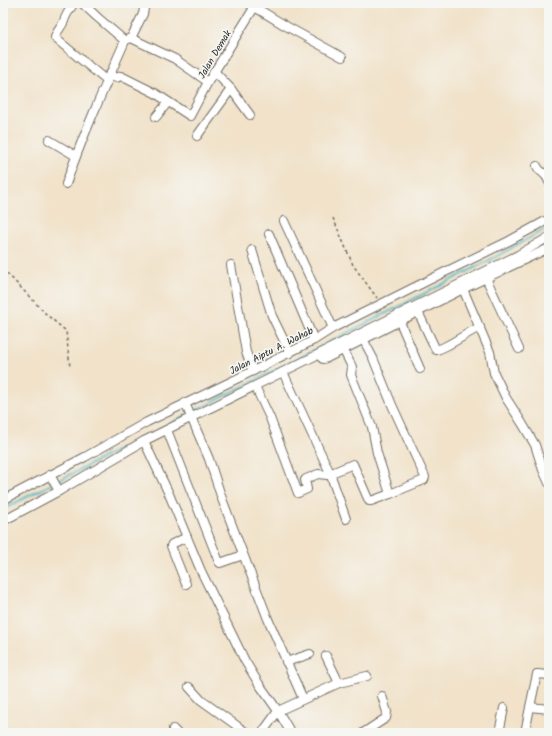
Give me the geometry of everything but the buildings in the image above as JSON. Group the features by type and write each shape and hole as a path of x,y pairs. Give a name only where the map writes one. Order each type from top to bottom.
{"street":[{"path":"74,3 64,17 64,21 54,38 108,78 116,78 121,76 155,93 168,102 156,117"},
{"path":"82,3 97,17 128,39 176,59 208,82"},
{"path":"66,184 108,78 143,14 145,3"},
{"path":"253,4 286,26 342,57"},
{"name":"Jalan Demak","path":"168,102 190,116 253,4"},
{"path":"214,72 231,89 250,115"},
{"path":"197,136 231,89"},
{"path":"49,140 76,156"},
{"path":"537,166 540,171 546,174 549,182"},
{"name":"Jalan Aiptu A. Wahab","path":"3,500 51,476 147,422 253,371 381,304 527,234 549,219"},
{"path":"284,221 333,328"},
{"path":"270,234 314,340"},
{"path":"527,234 535,247"},
{"path":"318,354 325,359 400,322 486,278 549,237"},
{"path":"3,522 144,441 191,416 255,386 535,247 549,248"},
{"path":"252,250 272,316 290,352"},
{"path":"231,265 246,352 253,371"},
{"path":"486,278 518,349"},
{"path":"463,289 492,357 494,373 506,398 535,445 549,483"},
{"path":"418,312 436,350 480,327"},
{"path":"400,322 420,369"},
{"path":"255,386 273,424 297,492 299,493 307,489 306,479 318,474 330,474 354,464 369,501 424,480 425,477 392,405 373,358 363,339"},
{"path":"343,349 352,367 352,375 372,427 373,440 390,494"},
{"path":"283,372 330,474 346,519"},
{"path":"185,404 209,459 243,555 286,662 303,699"},
{"path":"167,430 219,562 220,563 243,555"},
{"path":"144,441 169,494 202,571 245,660 291,733"},
{"path":"51,476 58,490"},
{"path":"186,584 171,546 172,544 187,537"},
{"path":"286,662 310,654"},
{"path":"326,656 339,683"},
{"path":"525,733 537,674 549,675"},
{"path":"262,733 278,712 339,683 367,676"},
{"path":"189,687 201,700 217,713 247,733"},
{"path":"363,733 386,718 387,712 382,696"},
{"path":"499,733 504,708"},
{"path":"530,708 549,709"}],"path":[{"path":"334,218 353,265 381,304"},
{"path":"3,269 47,315 66,331 70,367"}],"waterway":[{"path":"191,413 492,259 549,227"},
{"path":"159,429 187,415"},
{"path":"56,482 141,438"},
{"path":"3,509 52,484"}]}
